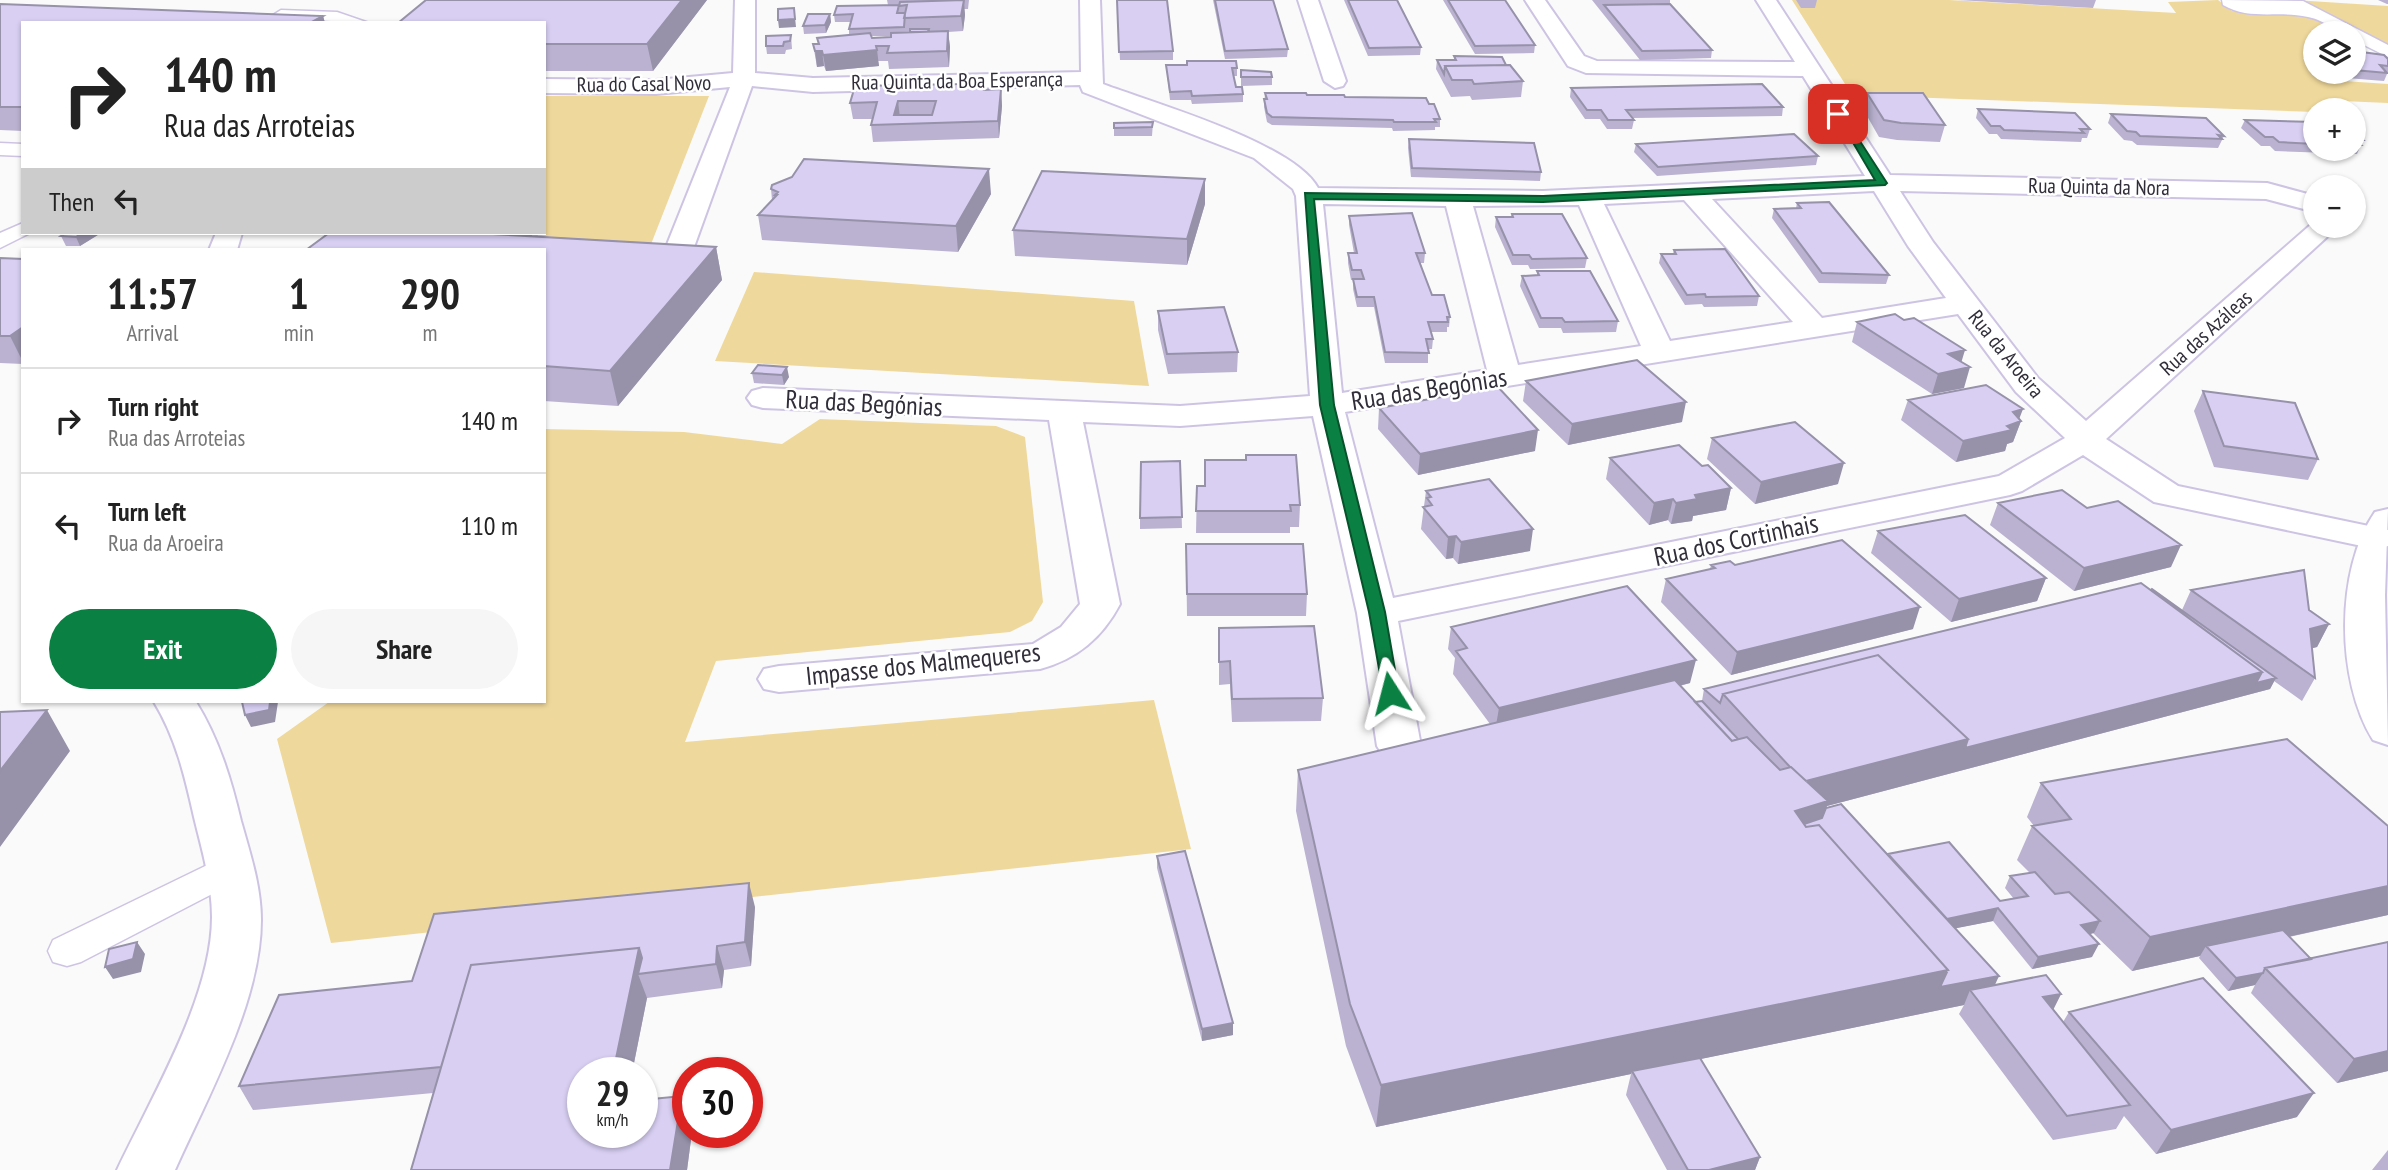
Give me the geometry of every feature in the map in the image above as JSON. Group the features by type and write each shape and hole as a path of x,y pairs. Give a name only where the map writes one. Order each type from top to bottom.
{"street":[{"path":"680,247 744,79 746,0"},
{"name":"Rua Quinta da Boa Esperança","path":"744,79 813,85 1092,78 1090,0"},
{"path":"1308,0 1335,81"},
{"path":"1535,0 1576,61 1594,68 1809,69"},
{"name":"Rua da Aroeira","path":"1766,0 1922,246 2027,385 2085,440 2104,456 2167,494 2382,529"},
{"path":"1092,78 1091,87 1263,153 1304,185 1309,196 1327,405 1377,612 1398,746"},
{"name":"Rua do Casal Novo","path":"546,86 656,87 744,79"},
{"name":"Rua Quinta da Nora","path":"1309,196 1588,197 1882,183 2267,191 2303,201"},
{"path":"1690,192 1815,328"},
{"path":"1457,197 1505,377"},
{"path":"1588,197 1659,352"},
{"name":"Rua das Azáleas","path":"2085,440 2312,238"},
{"name":"Rua das Begónias","path":"762,398 1180,416 1327,405 1965,304"},
{"name":"Impasse dos Malmequeres","path":"779,679 1040,656 1069,644 1091,624 1100,604 1064,411"},
{"name":"Rua dos Cortinhais","path":"1377,612 2010,484 2085,440"},
{"path":"2382,529 2364,591 2374,696 2388,730"},
{"path":"146,1170 218,1003 236,930 230,868 201,754 192,727 176,703"}],"lane":[{"path":"2313,12 2329,21"},
{"path":"264,14 337,17 353,21"},
{"path":"2366,41 2388,52"},
{"path":"0,149 21,150"},
{"path":"0,242 21,230"},
{"path":"67,951 230,868"}],"shaded area":[{"path":"1792,0 1949,0 2176,13 2168,2 2218,0 2232,11 2310,16 2319,21 2303,21 2303,84 2388,84 2388,103 2366,102 2366,98 2303,98 2303,112 1852,95"},
{"path":"2294,0 2388,6 2388,44 2366,33 2366,21 2342,21 2304,2"},
{"path":"546,96 709,96 646,257 473,235 546,235"},
{"path":"754,272 1134,301 1149,386 715,361"},
{"path":"820,419 996,426 1025,437 1043,602 1032,621 1010,632 716,661 685,742 1154,700 1191,849 331,943 277,739 328,703 546,703 546,429 684,432 782,444"}],"building":[{"path":"426,0 682,0 647,44 546,44 546,21 400,21"},
{"path":"964,0 961,16 904,18 907,5 899,6 900,2"},
{"path":"1117,0 1167,0 1173,51 1119,52"},
{"path":"1215,0 1273,0 1288,49 1225,51"},
{"path":"1348,0 1397,0 1421,47 1369,48"},
{"path":"1448,0 1505,0 1535,45 1475,46"},
{"path":"0,4 323,16 314,21 21,21 21,107 0,107"},
{"path":"1670,4 1712,50 1642,51 1604,5"},
{"path":"899,5 897,13 905,13 904,27 849,29 853,14 834,15 837,6"},
{"path":"794,8 795,19 778,20 778,9"},
{"path":"808,14 830,14 825,25 803,26"},
{"path":"910,29 929,29 928,32 910,32"},
{"path":"948,31 947,51 887,53 889,46 876,46 877,50 823,55 822,51 815,51 813,44 819,44 817,38 870,33 872,38 891,37 891,33"},
{"path":"791,35 790,41 784,42 783,46 766,46 766,36"},
{"path":"2366,53 2384,55 2388,59 2388,66 2380,65 2387,73 2366,71"},
{"path":"1454,56 1502,57 1506,65 1445,66 1444,74 1437,60 1456,60"},
{"path":"1187,61 1236,61 1237,68 1232,68 1234,78 1236,87 1242,87 1243,94 1192,96 1191,91 1170,92 1166,65 1187,65"},
{"path":"1510,65 1523,81 1474,84 1472,80 1452,80 1445,66"},
{"path":"1241,70 1271,72 1272,77 1241,77"},
{"path":"985,80 984,90 1001,89 998,121 871,125 877,102 850,103 855,86 961,84 962,81","holes":["898,101 936,101 932,115 894,115"]},
{"path":"1762,84 1783,107 1626,110 1634,120 1608,120 1601,110 1587,110 1571,88"},
{"path":"1265,93 1426,98 1429,104 1434,104 1440,119 1434,119 1436,122 1394,122 1272,117 1267,113"},
{"path":"1867,93 1923,93 1945,125 1884,120"},
{"path":"1978,109 2075,113 2090,129 2080,129 2084,133 2004,130 2000,126 1991,126"},
{"path":"2111,114 2206,118 2224,136 2218,135 2222,139 2140,136 2136,132 2127,131"},
{"path":"2245,120 2303,122 2303,143 2279,142 2273,137 2265,137"},
{"path":"1153,122 1152,127 1114,128 1114,123"},
{"path":"1794,134 1818,156 1658,167 1636,144"},
{"path":"1409,139 1534,143 1541,172 1412,168"},
{"path":"804,159 989,169 956,226 758,215 777,195 778,192 771,189 772,185 792,177"},
{"path":"1042,171 1205,179 1187,239 1013,230"},
{"path":"1829,202 1889,275 1822,273 1774,209 1801,208 1797,203"},
{"path":"1412,213 1425,253 1416,253 1432,295 1444,295 1450,317 1447,317 1448,322 1428,322 1433,339 1426,339 1429,353 1385,352 1374,297 1357,297 1353,279 1364,279 1361,270 1352,270 1348,253 1357,253 1349,216"},
{"path":"1512,214 1562,214 1587,258 1532,259 1529,255 1513,255 1496,217 1513,217"},
{"path":"326,235 509,235 716,247 610,371 546,366 546,248 309,248"},
{"path":"1725,249 1759,296 1687,295 1661,254 1676,254 1674,250"},
{"path":"0,258 21,259 21,328 10,336 0,336"},
{"path":"1537,271 1590,271 1618,321 1565,322 1562,318 1541,318 1522,276 1539,275"},
{"path":"1224,307 1238,352 1167,354 1158,311"},
{"path":"1895,314 1904,320 1914,318 1965,350 1948,354 1970,367 1938,374 1857,322"},
{"path":"1637,360 1686,402 1572,424 1526,381"},
{"path":"758,365 787,367 782,375 752,373"},
{"path":"1986,385 2023,409 2013,412 2021,421 2007,426 2012,430 1963,441 1908,400"},
{"path":"1498,387 1538,430 1420,454 1379,408"},
{"path":"2203,391 2295,403 2318,459 2224,446"},
{"path":"1795,422 1844,463 1761,482 1712,438"},
{"path":"1679,445 1702,466 1708,465 1731,488 1695,495 1697,499 1676,503 1673,499 1654,503 1610,458"},
{"path":"1246,455 1296,455 1300,505 1290,505 1291,511 1196,511 1197,486 1205,486 1205,460 1246,460"},
{"path":"1180,461 1182,517 1140,518 1141,462"},
{"path":"1489,479 1533,529 1461,542 1456,536 1448,537 1423,507 1432,505 1427,498 1431,497 1426,491"},
{"path":"2062,490 2087,508 2118,501 2181,545 2084,568 1998,503"},
{"path":"1965,515 2046,578 1959,599 1878,531"},
{"path":"1842,540 1920,607 1737,652 1666,579 1715,568 1711,565 1730,561 1735,565"},
{"path":"1186,544 1303,544 1307,594 1187,594"},
{"path":"2304,570 2309,610 2329,624 2310,629 2315,678 2191,590"},
{"path":"2141,583 2262,672 1965,748 1968,739 1878,655 1723,694 1720,703 1704,689"},
{"path":"1627,586 1696,660 1499,708 1456,651 1467,648 1451,627"},
{"path":"2152,589 2276,678 2256,683 2262,672"},
{"path":"1314,626 1323,698 1232,699 1230,661 1219,662 1219,628"},
{"path":"1878,655 1968,739 1806,781 1723,694"},
{"path":"1675,680 1732,741 1747,737 1780,770 1791,767 1828,801 1795,811 1806,827 1819,825 1948,970 1381,1085 1350,1004 1298,770"},
{"path":"1702,701 1738,739 1732,741 1695,702"},
{"path":"242,703 270,703 269,710 245,715"},
{"path":"47,710 0,771 0,712"},
{"path":"2287,739 2388,826 2388,886 2150,937 2032,826 2071,819 2041,783"},
{"path":"1841,804 1999,976 1940,987 1948,970 1819,825 1806,827 1804,824 1822,818 1826,808"},
{"path":"1949,842 2000,901 2028,896 2010,876 2035,872 2055,894 2069,892 2100,921 2081,925 2099,944 2038,957 1998,908 1947,919 1888,854"},
{"path":"1185,851 1233,1023 1202,1029 1157,856"},
{"path":"749,883 745,942 717,946 716,964 638,974 642,958 639,948 471,965 441,1067 239,1086 279,995 412,981 434,914"},
{"path":"2283,930 2311,959 2265,968 2263,973 2236,978 2206,946"},
{"path":"137,942 133,959 105,967 109,949"},
{"path":"2388,942 2388,1051 2354,1059 2265,968"},
{"path":"639,948 616,1057 567,1057 567,1148 658,1148 658,1098 672,1097 674,1148 670,1170 411,1170 471,965"},
{"path":"2046,975 2061,994 2043,997 2130,1105 2067,1116 1970,990"},
{"path":"2203,978 2314,1093 2171,1130 2069,1012"},
{"path":"1700,1058 1760,1157 1709,1170 1688,1170 1632,1071"}],"route":[{"path":"1390,693 1377,612 1327,405 1309,196 1543,199 1882,183 1838,114"}]}
